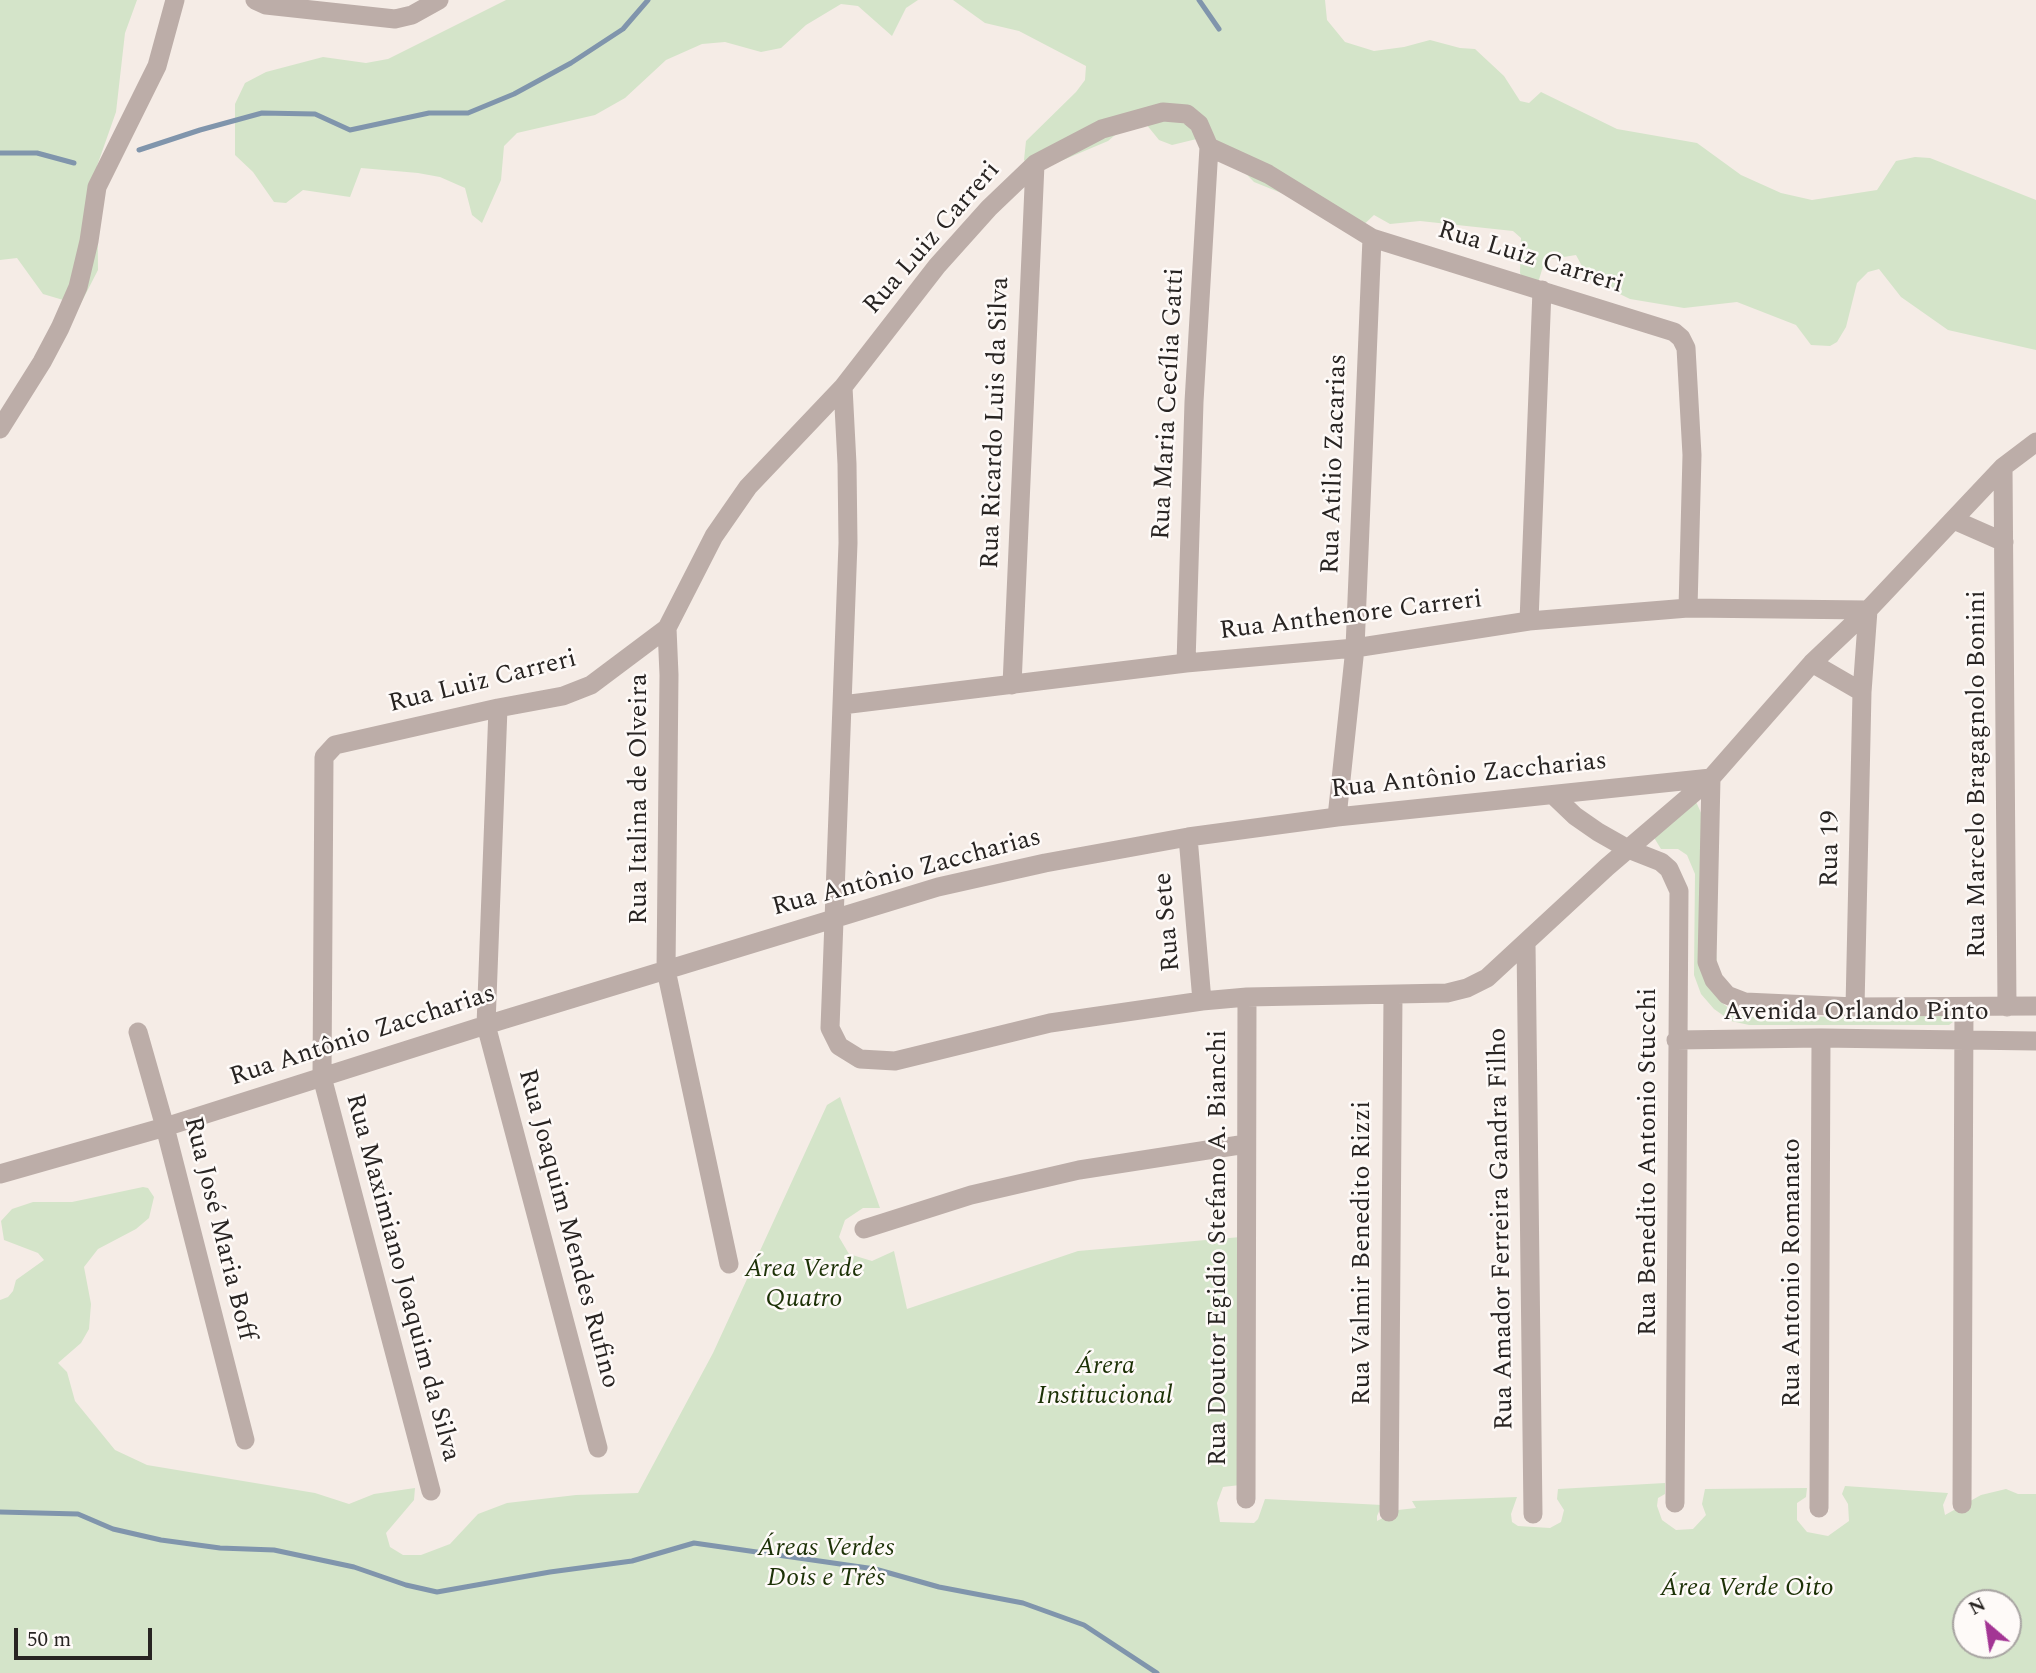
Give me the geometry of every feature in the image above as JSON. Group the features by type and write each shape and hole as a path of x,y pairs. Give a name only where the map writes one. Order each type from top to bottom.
{"street":[{"path":"0,429 43,362 78,287 89,241 97,187 158,65 175,0"},
{"path":"255,0 266,5 396,19 412,15 439,0"},
{"name":"Rua Luiz Carreri","path":"323,764 326,752 335,745 563,696 592,685 667,628 714,536 748,487 843,387 937,266 989,208 1035,164 1102,129 1163,111 1187,114 1199,124 1209,147 1268,174 1372,238 1542,289 1674,332 1681,338 1686,348 1690,428 1688,608"},
{"name":"Rua Maria Cecília Gatti","path":"1186,663 1194,402 1209,147"},
{"name":"Rua Ricardo Luis da Silva","path":"1012,685 1035,164"},
{"name":"Rua Atilio Zacarias","path":"1337,817 1356,648 1372,238"},
{"path":"1529,621 1542,289"},
{"path":"843,387 848,543 830,1028 839,1046 860,1059 895,1061 1050,1023 1202,1001 1247,997 1447,993 1467,988 1487,978 1628,849 1711,778 1812,663 1868,610 2003,467 2036,442"},
{"name":"Rua Marcelo Bragagnolo Bonini","path":"2003,467 2007,1007"},
{"path":"1954,520 2004,541"},
{"name":"Rua Anthenore Carreri","path":"842,705 1186,663 1356,648 1529,621 1688,608 1868,610"},
{"name":"Rua 19","path":"1855,1007 1862,692 1868,610"},
{"name":"Rua Italina de Olveira","path":"667,628 666,970 729,1264"},
{"path":"1812,663 1862,692"},
{"name":"Rua Joaquim Mendes Rufino","path":"498,708 486,1025 598,1448"},
{"name":"Rua Maximiano Joaquim da Silva","path":"323,764 321,1077 431,1491"},
{"name":"Avenida Orlando Pinto","path":"1711,778 1707,962 1714,980 1727,995 1745,1002 1855,1007 2036,1006"},
{"name":"Rua Antônio Zaccharias","path":"0,1174 165,1127 486,1025 939,887 1045,863 1188,837 1337,817 1711,778"},
{"name":"Rua Benedito Antonio Stucchi","path":"1553,795 1575,816 1598,832 1628,849 1661,862 1669,869 1679,891 1675,1503"},
{"name":"Rua Sete","path":"1188,837 1202,1001"},
{"name":"Rua Amador Ferreira Gandra Filho","path":"1526,943 1533,1514"},
{"name":"Rua Valmir Benedito Rizzi","path":"1389,1512 1393,995"},
{"name":"Rua Doutor Egidio Stefano A. Bianchi","path":"1246,1499 1247,997"},
{"path":"1962,1504 1964,1007"},
{"name":"Rua José Maria Boff","path":"138,1032 246,1440"},
{"name":"Avenida Orlando Pinto","path":"1676,1040 1821,1038 2036,1041"},
{"name":"Rua Antonio Romanato","path":"1819,1508 1821,1038"},
{"path":"864,1230 971,1195 1079,1170 1246,1144"}],"green space":[{"path":"0,0 137,0 125,33 116,112 97,166 98,270 80,305 43,294 17,258 0,260"},
{"path":"506,0 918,0 906,8 892,36 858,6 841,4 806,25 781,48 761,52 725,42 702,44 666,60 625,98 595,115 517,133 504,146 501,180 482,223 472,215 465,188 440,177 418,173 361,168 350,197 303,190 286,203 274,202 253,172 235,155 235,104 245,83 266,72 323,57 366,63 388,59"},
{"path":"953,0 1325,0 1327,20 1345,42 1374,51 1430,40 1475,49 1504,76 1520,101 1529,103 1541,92 1617,129 1697,143 1741,175 1781,193 1812,200 1877,190 1896,161 1915,157 1930,158 2036,200 2036,350 1948,330 1901,297 1879,269 1868,272 1857,283 1846,327 1837,342 1830,346 1811,345 1796,325 1737,302 1684,308 1630,299 1589,279 1576,255 1545,260 1537,286 1529,290 1520,273 1521,238 1513,231 1420,221 1390,224 1374,215 1357,231 1311,205 1254,182 1209,136 1172,145 1159,140 1146,124 1132,121 1108,141 1049,166 1032,169 1024,160 1026,141 1076,92 1085,80 1086,66 1019,31 985,23"},
{"path":"1693,795 1702,815 1721,1002 1734,1012 1749,1017 1949,1016 1953,1022 1949,1025 1749,1025 1731,1021 1714,1009 1701,994 1694,975 1695,874 1687,855 1678,849 1661,849 1653,836"},
{"path":"840,1097 880,1208 863,1208 845,1220 839,1237 849,1254 872,1261 894,1251 907,1309 1078,1251 1241,1237 1240,1485 1223,1487 1217,1503 1220,1522 1254,1523 1265,1499 1382,1505 1377,1521 1398,1510 1416,1508 1412,1501 1517,1497 1511,1514 1512,1522 1518,1526 1550,1528 1561,1522 1564,1510 1557,1499 1558,1489 1665,1483 1665,1494 1658,1498 1657,1506 1662,1520 1676,1530 1693,1529 1706,1515 1702,1504 1705,1489 1807,1488 1806,1497 1797,1503 1797,1520 1807,1532 1828,1536 1849,1521 1848,1504 1842,1494 1845,1486 1948,1493 1943,1505 1945,1515 1981,1495 2006,1489 2018,1494 2036,1494 2036,1673 0,1673 0,1300 13,1291 16,1280 44,1260 38,1253 4,1240 1,1221 12,1209 33,1202 72,1202 143,1187 148,1188 154,1197 149,1218 136,1229 98,1249 84,1267 91,1304 89,1329 81,1343 58,1363 67,1372 75,1401 115,1450 147,1465 315,1493 349,1504 374,1494 415,1488 414,1500 386,1533 390,1547 403,1555 421,1555 450,1544 478,1514 507,1503 576,1495 638,1493 713,1353 827,1105"}],"waterway":[{"path":"139,150 262,113 315,114 350,130 429,113 468,113 514,94 571,63 623,29 648,0"},
{"path":"1199,0 1219,29"},
{"path":"0,153 37,153 74,163"},
{"path":"0,1512 78,1514 113,1529 161,1540 220,1548 274,1550 354,1567 406,1585 437,1592 632,1561 694,1543 875,1569 939,1587 1023,1603 1084,1625 1157,1673"}],"park label":[{"name":"Área Verde Quatro","path":"804,1286"},
{"name":"Árera Institucional","path":"1105,1383"},
{"name":"Áreas Verdes Dois e Três","path":"826,1565"},
{"name":"Área Verde Oito","path":"1747,1590"}]}
